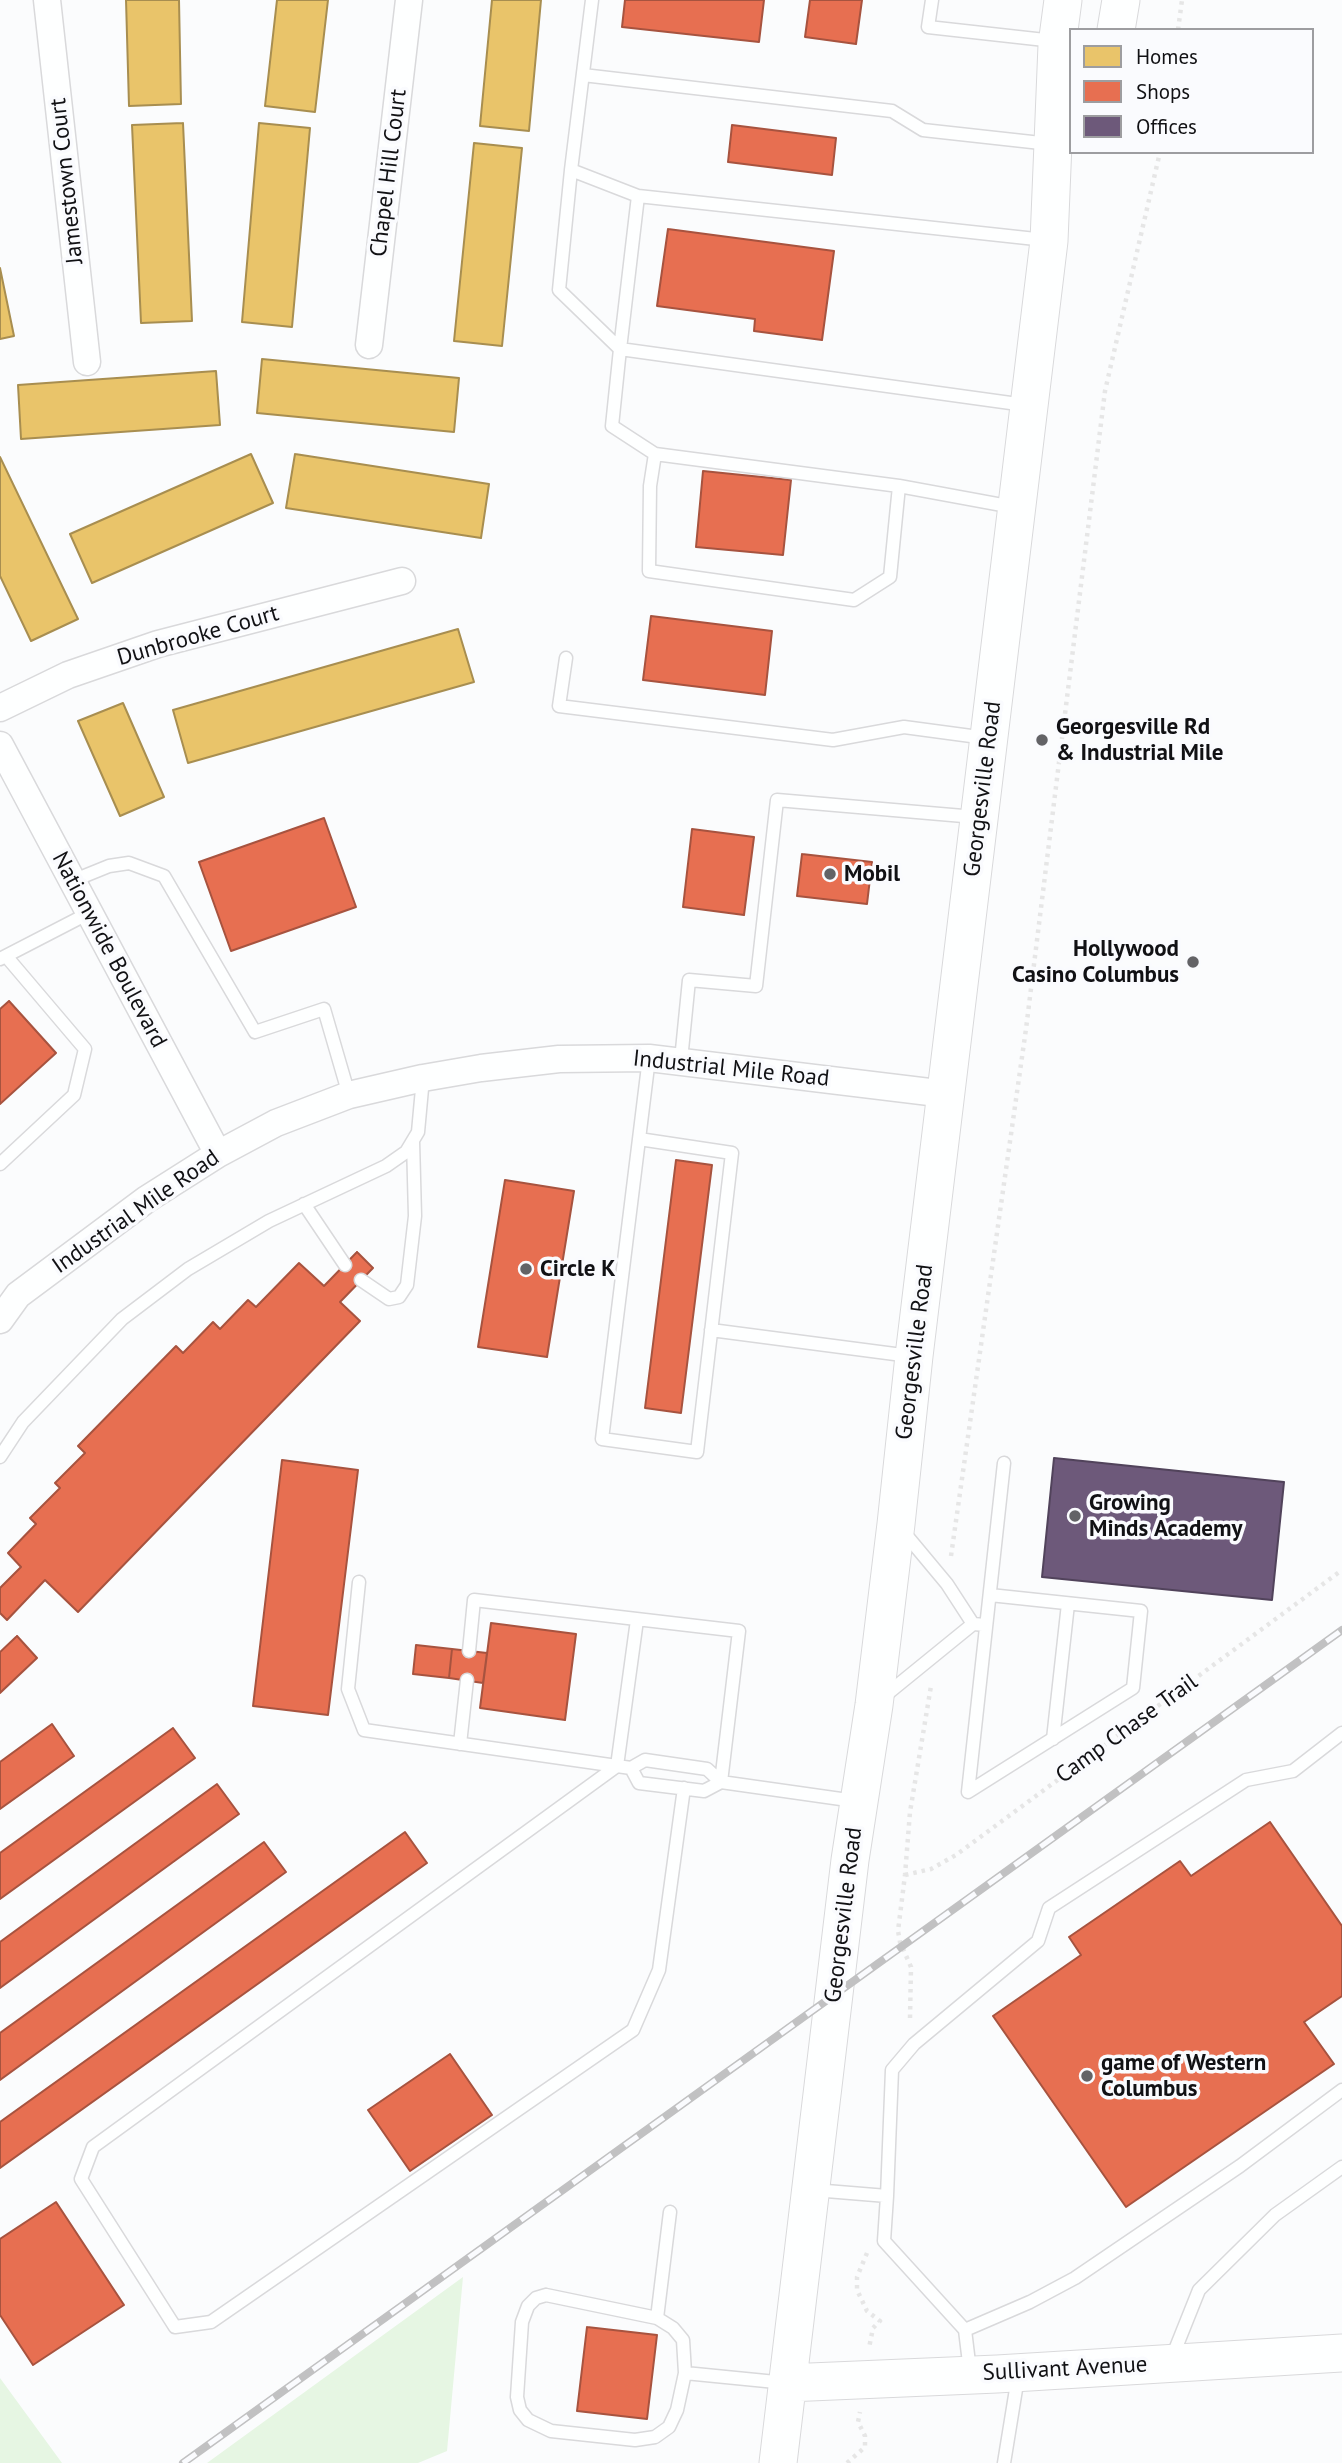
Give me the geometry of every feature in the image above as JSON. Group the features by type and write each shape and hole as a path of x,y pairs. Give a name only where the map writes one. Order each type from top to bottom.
{"main road":[{"name":"Georgesville Road","path":"778,2463 859,1801 874,1705 1049,241 1064,148 1057,42 1063,0"},
{"path":"1116,28 1121,0"},
{"name":"Sullivant Avenue","path":"788,2383 1342,2353"}],"street":[{"name":"Jamestown Court","path":"47,0 87,362"},
{"name":"Chapel Hill Court","path":"369,345 409,0"},
{"name":"Dunbrooke Court","path":"0,708 68,675 158,644 402,581"},
{"name":"Nationwide Boulevard","path":"0,745 218,1154"},
{"name":"Industrial Mile Road","path":"2,1313 18,1295 147,1199 218,1154 276,1123 349,1095 481,1068 559,1059 649,1058 946,1094"}],"lane":[{"path":"592,0 559,290 620,349 1029,405"},
{"path":"932,0 929,27 1057,42"},
{"path":"583,75 892,111 923,130 1064,148"},
{"path":"571,170 638,196 1049,241"},
{"path":"638,196 612,426 655,454 899,485 1017,508"},
{"path":"655,454 650,486 649,571 854,600 890,577 899,485"},
{"path":"566,658 559,706 833,740 904,727 989,738"},
{"path":"681,1060 689,980 757,986 777,800 979,818"},
{"path":"72,881 109,866 130,863 164,876 255,1032 324,1009 349,1095"},
{"path":"0,1164 74,1095 85,1049 3,958 89,913"},
{"path":"639,1139 732,1153 697,1452 601,1439 649,1058"},
{"path":"0,1457 23,1422 122,1319 188,1269 269,1221 386,1166 406,1152 418,1132 423,1078"},
{"path":"361,1280 389,1299 398,1297 407,1285 415,1216 413,1141"},
{"path":"304,1204 345,1265"},
{"path":"711,1330 914,1356"},
{"path":"990,1595 1141,1611 1133,1688 968,1792 980,1625 990,1595 1004,1463"},
{"path":"896,1524 980,1625"},
{"path":"359,1582 348,1689 364,1730 631,1768 645,1760 707,1769 721,1782 859,1801"},
{"path":"469,1651 474,1600 738,1631 721,1782"},
{"path":"1053,1739 1068,1604"},
{"path":"637,1619 617,1766 93,2147 81,2179 175,2327 211,2322 633,2030 659,1970 684,1788"},
{"path":"874,1705 936,1655 980,1625"},
{"path":"460,1744 467,1680"},
{"path":"971,2374 965,2330 884,2241 892,2070 914,2044 1038,1941 1049,1908 1246,1780 1293,1771 1342,1733"},
{"path":"631,1768 639,1783 704,1791 721,1782"},
{"path":"965,2330 1030,2302 1075,2278 1240,2166 1342,2090"},
{"path":"1170,2364 1199,2290 1275,2215 1342,2167"},
{"path":"810,2190 887,2196"},
{"path":"657,2318 670,2212"},
{"path":"546,2295 657,2318 673,2328 683,2340 685,2373 677,2410 669,2427 654,2437 635,2440 551,2431 528,2420 520,2410 517,2396 522,2322 528,2306 536,2298 546,2295"},
{"path":"1004,2463 1019,2372"},
{"path":"685,2373 788,2383"}],"path":[{"path":"1178,28 1182,0"},
{"path":"947,1584 1026,1029 1105,391 1160,154"},
{"name":"Camp Chase Trail","path":"936,1655 910,1812 905,1875 930,1869 956,1855 1342,1570"}],"green space":[{"path":"463,2277 447,2451 418,2463 207,2463"},
{"path":"0,2378 62,2463 0,2463"}],"building: Homes":[{"path":"126,0 179,0 181,104 129,106"},
{"path":"277,0 328,0 315,112 265,106"},
{"path":"492,0 541,0 529,131 480,126"},
{"path":"183,123 192,321 141,323 132,125"},
{"path":"259,123 310,128 292,327 242,322"},
{"path":"474,143 522,148 502,346 454,341"},
{"path":"0,268 14,336 0,339"},
{"path":"262,359 459,378 454,432 257,413"},
{"path":"216,371 220,425 21,439 18,385"},
{"path":"251,454 273,503 92,583 70,534"},
{"path":"295,454 489,484 481,538 286,508"},
{"path":"0,457 78,619 31,641 0,576"},
{"path":"458,629 474,682 188,763 173,710"},
{"path":"123,703 164,797 120,816 78,721"}],"building: Shops":[{"path":"625,0 764,0 759,42 622,27"},
{"path":"810,0 862,0 856,44 805,37"},
{"path":"732,125 836,138 832,175 728,162"},
{"path":"668,229 834,251 822,340 754,331 755,319 657,306"},
{"path":"703,471 791,480 783,555 696,547"},
{"path":"651,616 772,631 765,695 643,680"},
{"path":"324,818 356,907 231,951 199,862"},
{"path":"692,829 754,837 744,915 683,907"},
{"path":"802,854 872,862 867,904 797,896"},
{"path":"9,1001 56,1053 0,1104 0,1009"},
{"path":"676,1160 712,1165 681,1413 645,1408"},
{"name":"Circle K","path":"505,1180 574,1191 547,1357 478,1347"},
{"path":"357,1252 373,1268 340,1302 360,1321 78,1612 45,1580 7,1620 0,1613 0,1588 21,1567 8,1553 36,1524 30,1518 60,1488 55,1483 85,1453 78,1446 176,1346 183,1353 213,1322 220,1329 248,1300 256,1307 299,1263 324,1286"},
{"path":"282,1460 358,1470 328,1715 253,1706"},
{"path":"491,1623 576,1634 565,1720 480,1708"},
{"path":"17,1636 37,1658 0,1693 0,1652"},
{"path":"416,1645 452,1649 449,1678 413,1674"},
{"path":"452,1649 487,1653 483,1683 449,1678"},
{"path":"52,1724 74,1756 0,1809 0,1762"},
{"path":"173,1728 195,1758 0,1899 0,1853"},
{"path":"217,1784 239,1814 0,1988 0,1942"},
{"path":"1270,1822 1342,1926 1342,1996 1304,2022 1334,2064 1126,2207 993,2016 1081,1955 1069,1937 1180,1861 1191,1876"},
{"path":"405,1832 427,1863 0,2168 0,2122"},
{"path":"264,1842 286,1872 0,2080 0,2033"},
{"path":"450,2054 492,2115 410,2171 368,2110"},
{"path":"56,2202 124,2305 33,2365 0,2315 0,2239"},
{"path":"587,2327 657,2335 647,2419 577,2411"}],"building: Offices":[{"path":"1054,1458 1284,1482 1272,1600 1042,1577"}],"railway":[{"path":"183,2463 1342,1630"}],"place":[{"name":"Georgesville Rd & Industrial Mile","path":"1042,740"},
{"name":"Mobil","path":"830,874"},
{"name":"Hollywood Casino Columbus","path":"1193,962"},
{"name":"Circle K","path":"526,1269"},
{"name":"Growing Minds Academy","path":"1075,1516"},
{"name":"game of Western Columbus","path":"1087,2076"}]}
